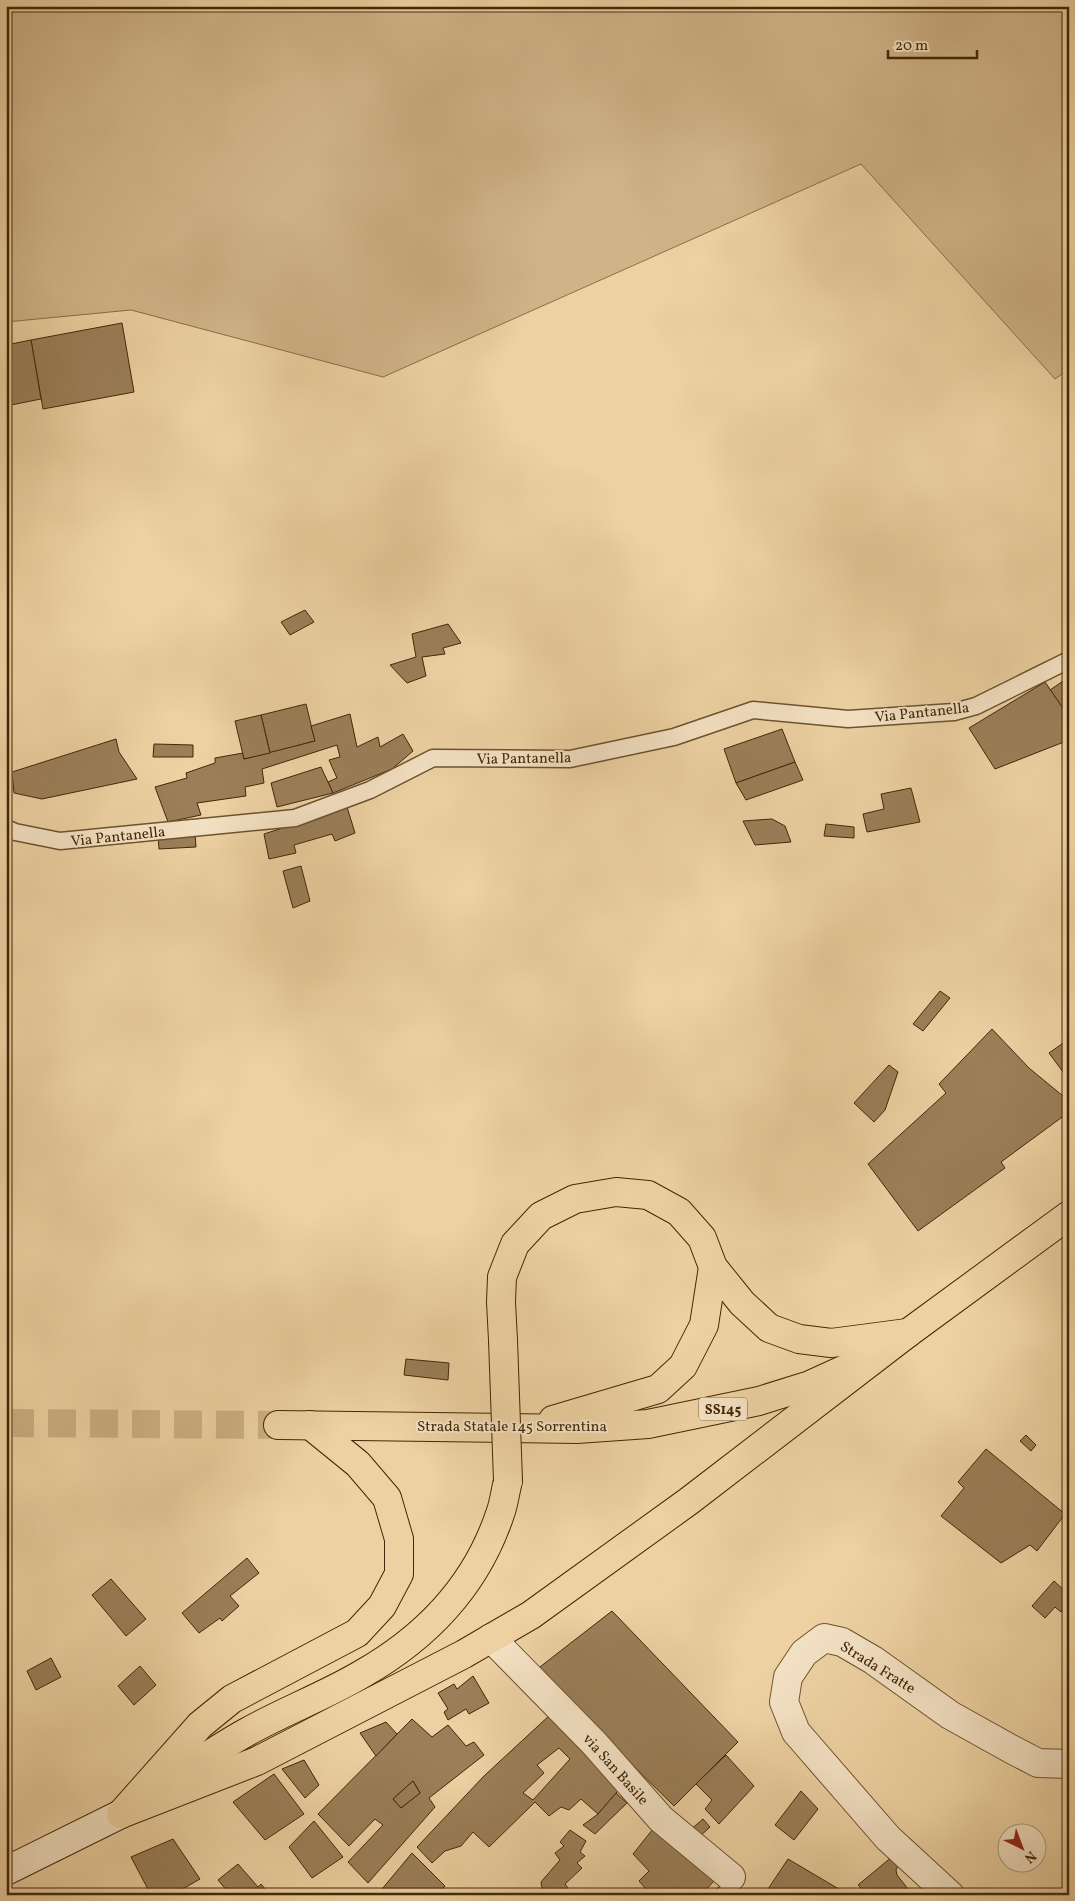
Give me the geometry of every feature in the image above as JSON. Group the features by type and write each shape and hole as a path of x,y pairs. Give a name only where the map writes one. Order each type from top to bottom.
{"main road":[{"path":"121,1814 196,1763 247,1732 362,1674 405,1647 438,1616 467,1581 485,1552 501,1513 508,1481 501,1302 502,1277 515,1244 542,1216 575,1199 616,1192 648,1195 679,1212 702,1238 713,1267 742,1304 769,1328 799,1339 831,1343 908,1333"},
{"name":"SS145","path":"908,1333 1069,1215"},
{"path":"523,1429 658,1389 683,1366 704,1325 713,1267"},
{"path":"121,1814 257,1760 464,1654 531,1615 688,1500 908,1333"},
{"name":"Strada Statale 145 Sorrentina","path":"278,1425 577,1429 648,1424 759,1401 810,1385 854,1365 908,1333"},
{"path":"121,1814 200,1725 232,1699 357,1633 382,1606 399,1574 399,1539 387,1498 358,1464 310,1425"}],"street":[{"name":"via San Basile","path":"492,1638 594,1742 661,1819 727,1886"},
{"name":"Strada Fratte","path":"950,1895 888,1838 796,1732 784,1702 788,1677 804,1653 824,1638 842,1642 873,1660 950,1715 1010,1749 1038,1763 1069,1764"},
{"path":"6,1872 121,1814"}],"lane":[{"name":"Via Pantanella","path":"6,828 16,832 60,841 295,818 370,790 433,758 570,759 674,737 753,710 848,720 954,712 976,706 1069,660"}],"shaded area":[{"path":"6,6 1069,6 1069,369 1055,379 861,164 383,377 131,310 6,322"}],"building":[{"path":"122,323 134,392 43,409 31,340"},
{"path":"31,340 41,399 6,406 6,345"},
{"path":"305,610 314,622 290,635 281,622"},
{"path":"448,624 461,643 443,648 445,654 422,657 426,676 407,683 390,665 416,657 412,634"},
{"path":"1069,677 1069,717 1050,690"},
{"path":"1045,682 1069,717 1069,740 995,769 969,728"},
{"path":"306,704 315,741 270,753 261,715"},
{"path":"350,714 357,747 378,737 380,747 403,734 413,751 392,769 333,793 328,782 337,778 329,760 340,757 337,745 262,769 264,783 245,787 246,796 197,803 201,815 168,822 155,787 187,778 186,773 215,763 215,758 243,753 244,759 315,741 311,726"},
{"path":"261,715 270,753 244,759 235,721"},
{"path":"782,729 795,762 736,783 724,749"},
{"path":"116,739 119,752 137,779 42,799 14,793 12,772"},
{"path":"154,744 193,745 193,757 153,757"},
{"path":"795,762 803,780 746,800 736,783"},
{"path":"321,767 333,793 277,807 271,783"},
{"path":"911,788 920,822 867,832 863,814 884,809 881,794"},
{"path":"347,807 355,833 335,841 332,834 294,845 296,853 269,859 264,834"},
{"path":"772,819 785,826 791,842 755,845 743,821"},
{"path":"826,824 854,827 854,838 824,836"},
{"path":"195,832 196,847 159,849 158,835"},
{"path":"301,866 310,901 293,908 283,871"},
{"path":"940,991 950,998 923,1031 913,1024"},
{"path":"992,1029 1029,1068 1069,1101 1069,1112 1001,1162 1005,1168 918,1231 868,1164 946,1093 939,1084"},
{"path":"1069,1039 1069,1080 1049,1053"},
{"path":"889,1065 898,1072 885,1110 874,1122 854,1103"},
{"path":"406,1359 449,1363 448,1380 404,1375"},
{"path":"1026,1435 1036,1445 1031,1451 1020,1441"},
{"path":"986,1449 1065,1514 1037,1551 1030,1545 1001,1563 941,1516 964,1488 958,1482"},
{"path":"247,1558 259,1573 230,1596 239,1606 222,1621 220,1618 199,1633 182,1613"},
{"path":"111,1579 146,1619 126,1636 92,1595"},
{"path":"1054,1581 1066,1592 1069,1589 1069,1603 1061,1612 1055,1607 1045,1618 1032,1606"},
{"path":"612,1611 738,1742 674,1806 536,1670"},
{"path":"51,1658 61,1677 36,1690 27,1671"},
{"path":"140,1666 156,1685 134,1705 118,1686"},
{"path":"473,1676 489,1703 469,1714 466,1709 448,1720 444,1712 448,1709 438,1693 454,1684 457,1689"},
{"path":"551,1714 622,1787 598,1814 581,1799 569,1810 561,1807 549,1816 535,1802 489,1847 473,1832 461,1846 445,1851 432,1863 417,1847 484,1776","holes":["559,1748 570,1759 533,1800 523,1793 544,1773 537,1765"]},
{"path":"412,1719 432,1737 448,1725 466,1746 474,1742 484,1755 429,1798 435,1807 368,1883 348,1862 383,1825 375,1819 349,1846 318,1814","holes":["413,1781 420,1793 401,1808 393,1799"]},
{"path":"386,1722 397,1734 376,1756 360,1733"},
{"path":"726,1755 754,1786 719,1824 705,1809 712,1800 696,1784"},
{"path":"304,1760 319,1785 305,1798 282,1769"},
{"path":"274,1774 304,1814 265,1840 233,1802"},
{"path":"413,1781 420,1793 401,1808 393,1799"},
{"path":"801,1791 818,1809 794,1840 775,1825"},
{"path":"616,1793 627,1803 595,1834 583,1825 598,1814"},
{"path":"703,1819 710,1827 697,1839 689,1831"},
{"path":"314,1821 343,1857 312,1878 289,1847"},
{"path":"653,1829 715,1880 701,1895 651,1895 639,1881 649,1871 633,1854"},
{"path":"570,1830 586,1841 580,1852 585,1856 577,1863 582,1868 565,1884 568,1888 561,1895 543,1895 541,1882 560,1860 555,1853 564,1846 560,1842"},
{"path":"173,1839 200,1879 172,1895 151,1895 131,1857"},
{"path":"412,1853 445,1886 438,1895 377,1895"},
{"path":"893,1856 900,1861 896,1870 897,1875 908,1889 915,1893 924,1888 930,1890 929,1895 868,1895 858,1885"},
{"path":"788,1859 849,1895 764,1895"},
{"path":"238,1864 258,1887 261,1884 270,1895 224,1895 228,1892 218,1880"}],"tunnel":[{"path":"6,1423 278,1425"}]}
